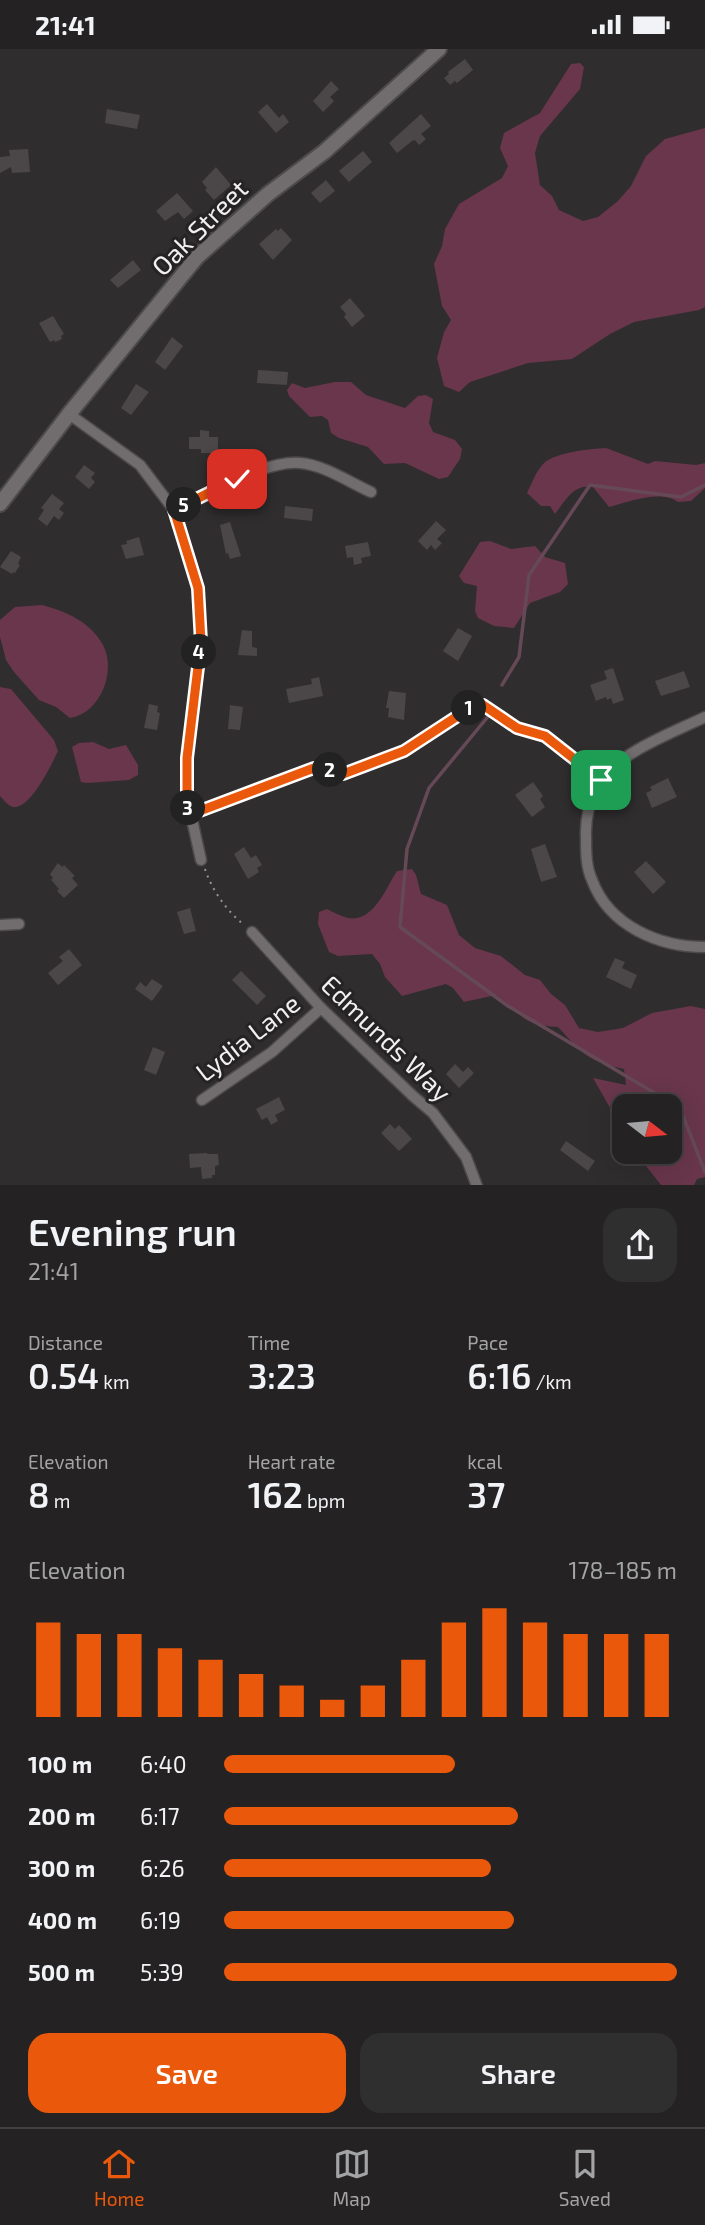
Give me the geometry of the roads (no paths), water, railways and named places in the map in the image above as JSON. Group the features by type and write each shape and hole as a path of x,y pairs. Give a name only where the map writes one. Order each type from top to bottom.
{"main road":[{"name":"Oak Street","path":"0,504 69,414 197,257 268,194 324,152 439,49"}],"street":[{"path":"69,414 140,465 174,510 198,588 201,642 187,758 187,797 201,860"},
{"path":"174,510 237,479 276,465 301,463 323,469 371,492"},
{"path":"705,717 656,740 619,763 601,780 595,790 586,829 588,866 597,891 621,920 640,934 677,944 705,947"},
{"path":"545,736 601,780"},
{"path":"189,815 314,768 343,774"},
{"path":"0,925 19,923"},
{"name":"Edmunds Way","path":"252,932 321,1008 433,1113 466,1157 477,1185"},
{"name":"Lydia Lane","path":"202,1100 272,1052 321,1008"}],"waterway":[{"path":"502,685 519,657 529,575 590,485 681,497 705,485"},
{"path":"491,713 429,788 407,849 400,927 508,1006 680,1108 705,1172"}]}
